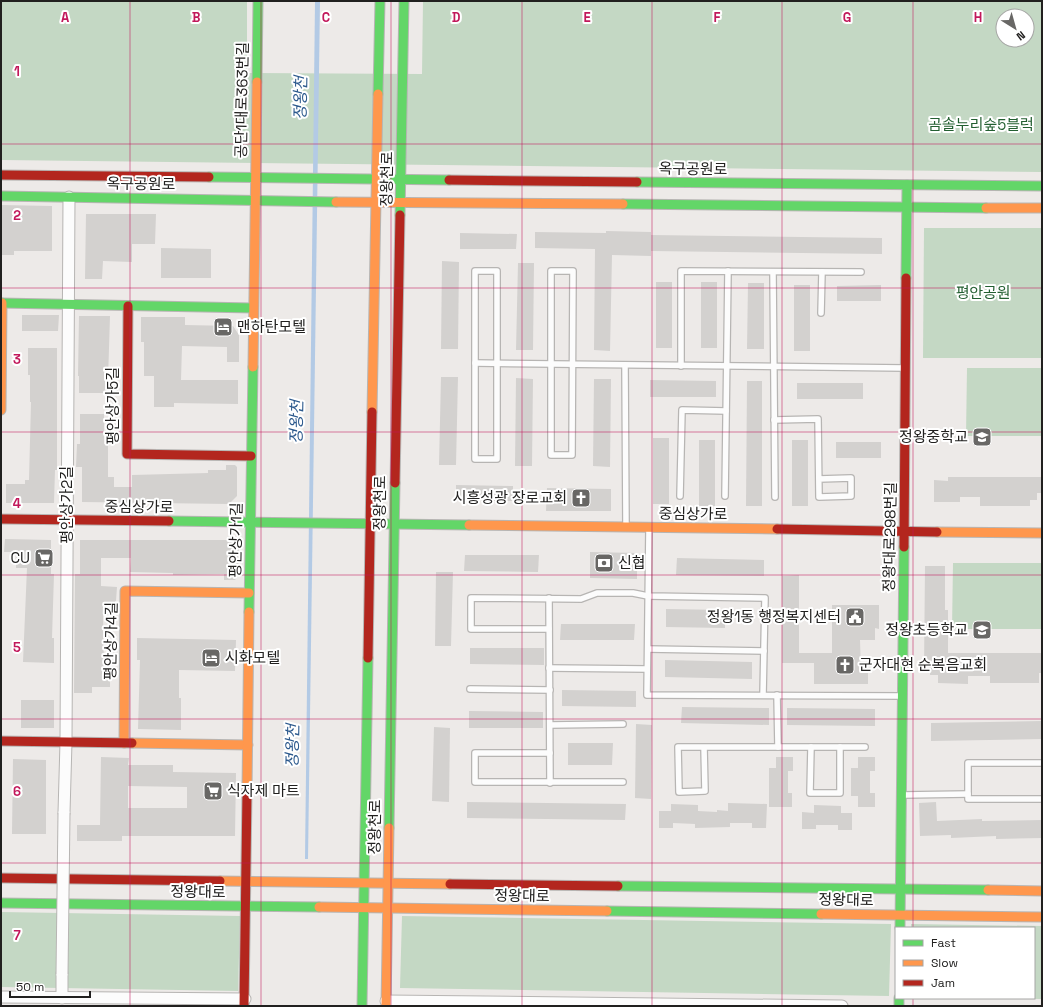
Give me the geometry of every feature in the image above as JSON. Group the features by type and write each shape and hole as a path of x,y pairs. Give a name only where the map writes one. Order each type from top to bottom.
{"street":[{"name":"공단1대로363번길","path":"254,200 258,1"},
{"name":"정왕천로","path":"362,1006 380,1"},
{"name":"정왕천로","path":"386,1004 404,1"},
{"name":"옥구공원로","path":"1,175 1042,186"},
{"name":"정왕대로298번길","path":"900,927 908,207 907,185"},
{"name":"옥구공원로","path":"1,196 376,202"},
{"name":"평안상가2길","path":"56,1000 62,974 66,742 69,197"},
{"name":"평안상가1길","path":"244,1003 254,200"},
{"path":"376,202 1042,208"},
{"path":"1,410 1,303 253,308"},
{"name":"평안상가5길","path":"128,306 127,454 251,456"},
{"name":"중심상가로","path":"1,519 1042,533"},
{"name":"평안상가4길","path":"124,743 126,591 250,593"},
{"path":"1,741 248,745"},
{"name":"정왕대로","path":"1,878 1042,891"},
{"name":"정왕대로","path":"1,903 1042,917"},
{"path":"1,997 56,1000 244,1003"},
{"path":"386,1004 842,1006"}],"lane":[{"path":"475,271 497,271 497,459 475,459 475,363 475,271"},
{"path":"551,271 573,271 572,455 551,454 551,364 551,271"},
{"path":"681,366 681,271 861,272"},
{"path":"725,496 728,271"},
{"path":"773,272 775,497"},
{"path":"821,313 822,272"},
{"path":"475,363 906,368"},
{"path":"625,365 626,527"},
{"path":"680,496 682,410 726,411"},
{"path":"774,420 818,419 819,497 851,496 851,478 819,479"},
{"path":"649,528 647,695 902,696"},
{"path":"549,629 471,629 471,598 581,599 597,593 633,593 648,596 765,598 763,695"},
{"path":"549,598 550,782"},
{"path":"648,649 764,651"},
{"path":"549,668 648,669"},
{"path":"470,689 550,690"},
{"path":"778,695 778,747"},
{"path":"550,725 623,724"},
{"path":"704,748 705,791 679,792 678,748 778,747 865,748"},
{"path":"811,747 810,793 840,794 840,748"},
{"path":"550,753 475,753 475,782 623,782"},
{"path":"1042,763 968,763 968,799 1042,799"},
{"path":"901,795 968,794"}],"green space":[{"name":"곰솔누리숲5블럭","path":"1,1 247,1 247,73 422,74 423,1 1042,1 1042,172 1,160"},
{"name":"평안공원","path":"924,228 1042,228 1042,358 923,358"},
{"path":"967,368 1042,368 1042,436 966,436"},
{"path":"953,563 1042,563 1042,629 952,629"},
{"path":"1,912 240,916 238,991 1,987"},
{"path":"402,916 891,924 889,996 400,988"},
{"path":"911,924 1042,926 1042,999 1035,999 1035,927 911,927"}],"water":[{"path":"315,1 320,1 308,859 305,859"}],"building":[{"path":"1,205 52,206 52,251 14,251 14,255 1,255"},
{"path":"86,214 156,214 155,244 132,244 132,262 103,261 102,279 85,279"},
{"path":"606,231 651,232 651,235 882,238 882,254 651,251 651,256 612,255 610,351 594,350 595,249 535,248 535,232 606,233"},
{"path":"460,233 517,234 516,249 460,249"},
{"path":"161,248 211,249 211,278 161,278"},
{"path":"442,261 459,262 458,349 441,349"},
{"path":"518,263 534,263 533,350 516,350"},
{"path":"656,282 672,282 672,348 656,348"},
{"path":"701,282 717,282 717,348 701,348"},
{"path":"748,283 764,283 764,349 747,349"},
{"path":"794,285 810,285 810,351 794,351"},
{"path":"881,285 881,301 837,301 837,286"},
{"path":"22,315 59,315 58,331 22,331"},
{"path":"79,316 110,316 108,380 118,381 118,393 79,393"},
{"path":"141,317 185,317 185,325 233,326 239,335 239,362 227,362 227,347 182,346 181,380 238,380 238,404 174,403 174,407 154,407 154,376 144,376 144,342 141,342"},
{"path":"28,348 57,348 57,470 55,470 54,503 6,503 6,484 25,484 25,480 29,480 31,402 30,375 28,375"},
{"path":"441,377 458,377 456,465 439,465"},
{"path":"516,378 533,379 532,466 515,466"},
{"path":"594,379 611,379 610,467 593,466"},
{"path":"650,380 716,381 716,397 650,397"},
{"path":"747,381 762,381 762,506 746,506"},
{"path":"797,383 863,383 863,399 797,399"},
{"path":"80,414 104,414 104,444 108,444 108,477 114,477 114,487 132,487 132,475 208,473 208,470 226,470 226,465 235,465 237,467 237,496 229,504 82,502 82,467 76,467 77,444 80,444"},
{"path":"653,438 669,438 669,504 653,504"},
{"path":"699,440 715,440 715,506 699,506"},
{"path":"792,440 808,440 808,506 792,506"},
{"path":"836,442 881,442 881,458 836,458"},
{"path":"948,477 1042,477 1042,493 1037,493 1037,500 1030,500 1030,506 980,506 980,497 960,497 960,502 934,502 934,480 948,481"},
{"path":"456,485 513,486 513,501 456,501"},
{"path":"547,488 611,489 611,511 546,511"},
{"path":"5,539 51,540 51,574 54,574 52,638 54,638 54,663 23,662 27,568 16,568 16,552 4,552"},
{"path":"80,540 231,540 239,548 238,576 235,580 224,580 224,574 173,575 173,573 130,572 131,558 101,558 101,586 117,587 115,615 103,615 104,668 110,668 110,687 92,687 92,693 74,693 75,574 80,574"},
{"path":"590,552 637,553 637,579 590,578"},
{"path":"465,555 539,555 538,572 464,571"},
{"path":"677,558 764,560 764,576 676,575"},
{"path":"925,566 945,566 945,610 948,610 948,653 1042,653 1042,673 1039,673 1039,683 990,683 990,676 968,676 968,684 938,683 938,675 930,675 930,670 924,670"},
{"path":"436,572 453,572 451,646 435,646"},
{"path":"799,575 799,653 832,653 832,605 879,605 879,629 875,628 875,640 860,640 861,673 868,672 868,684 814,684 814,663 782,663 782,576"},
{"path":"666,609 725,610 725,628 666,627"},
{"path":"561,624 635,624 634,640 560,640"},
{"path":"137,638 236,640 235,671 179,670 181,730 138,729 140,660 137,660"},
{"path":"470,648 544,648 544,665 470,664"},
{"path":"665,660 752,662 752,679 665,677"},
{"path":"562,690 636,691 636,707 562,706"},
{"path":"21,700 54,700 54,728 21,728"},
{"path":"682,707 769,708 769,725 681,723"},
{"path":"787,708 875,709 875,726 787,725"},
{"path":"469,711 543,712 543,728 469,728"},
{"path":"1042,721 1042,739 931,741 931,723"},
{"path":"636,724 652,725 651,799 635,798"},
{"path":"434,727 450,728 449,802 432,801"},
{"path":"568,743 613,743 612,765 568,765"},
{"path":"101,757 129,758 128,765 173,765 173,772 236,773 235,836 122,836 122,841 77,841 77,825 100,825","holes":["128,786 187,787 187,808 128,808"]},
{"path":"776,757 793,757 793,771 788,771 788,793 792,793 792,807 769,807 769,768 776,768"},
{"path":"858,757 875,757 875,771 870,771 870,793 875,793 875,807 858,807 858,796 851,796 851,768 858,768"},
{"path":"13,759 46,760 46,834 12,834"},
{"path":"467,802 626,804 625,820 467,818"},
{"path":"936,802 937,821 982,819 982,821 1042,820 1042,838 996,839 996,836 951,838 951,835 920,836 919,803"},
{"path":"728,803 767,804 766,828 752,828 752,823 730,823 730,827 695,828 695,824 673,823 673,828 659,828 659,811 671,811 671,804 698,805 698,811 717,812 717,810 728,811"},
{"path":"814,805 841,806 841,813 852,813 852,830 838,830 838,825 816,825 816,829 802,829 802,812 814,813"}],"traffic: fast":[{"path":"257,82 258,1"},
{"path":"378,94 380,1"},
{"path":"400,215 404,1"},
{"path":"209,177 449,180"},
{"path":"637,182 1042,186"},
{"path":"906,278 907,185"},
{"path":"1,196 336,202"},
{"path":"623,204 986,208"},
{"path":"1,303 253,308"},
{"path":"249,612 253,367"},
{"path":"389,828 395,483"},
{"path":"169,521 469,525"},
{"path":"900,927 904,547"},
{"path":"362,1006 368,658"},
{"path":"618,886 988,890"},
{"path":"1,903 319,907"},
{"path":"607,911 821,914"},
{"path":"899,999 899,1006"}],"traffic: slow":[{"path":"253,367 257,82"},
{"path":"372,412 378,94"},
{"path":"336,202 623,204"},
{"path":"986,208 1042,208"},
{"path":"1,410 2,303"},
{"path":"469,525 777,529"},
{"path":"937,532 1042,533"},
{"path":"124,743 125,591 249,593"},
{"path":"247,792 249,612"},
{"path":"132,743 248,745"},
{"path":"386,1006 389,828"},
{"path":"220,881 450,884"},
{"path":"988,890 1042,891"},
{"path":"319,907 607,911"},
{"path":"821,914 1042,917"}],"traffic: jam":[{"path":"1,175 209,177"},
{"path":"449,180 637,182"},
{"path":"395,483 400,215"},
{"path":"904,547 906,278"},
{"path":"128,306 127,454 251,456"},
{"path":"368,658 372,412"},
{"path":"1,519 169,521"},
{"path":"777,529 937,532"},
{"path":"1,741 132,743"},
{"path":"244,1006 247,792"},
{"path":"1,878 220,881"},
{"path":"450,884 618,886"}],"place":[{"name":"맨하탄모텔","path":"223,327"},
{"name":"정왕중학교","path":"982,437"},
{"name":"시흥성광 장로교회","path":"581,498"},
{"name":"CU","path":"44,558"},
{"name":"신협","path":"604,563"},
{"name":"정왕1동 행정복지센터","path":"855,617"},
{"name":"정왕초등학교","path":"982,630"},
{"name":"시화모텔","path":"211,658"},
{"name":"군자대현 순복음교회","path":"845,665"},
{"name":"식자제 마트","path":"213,791"}],"water label":[{"name":"정왕천","path":"300,98"},
{"name":"정왕천","path":"296,422"},
{"name":"정왕천","path":"292,746"}]}
